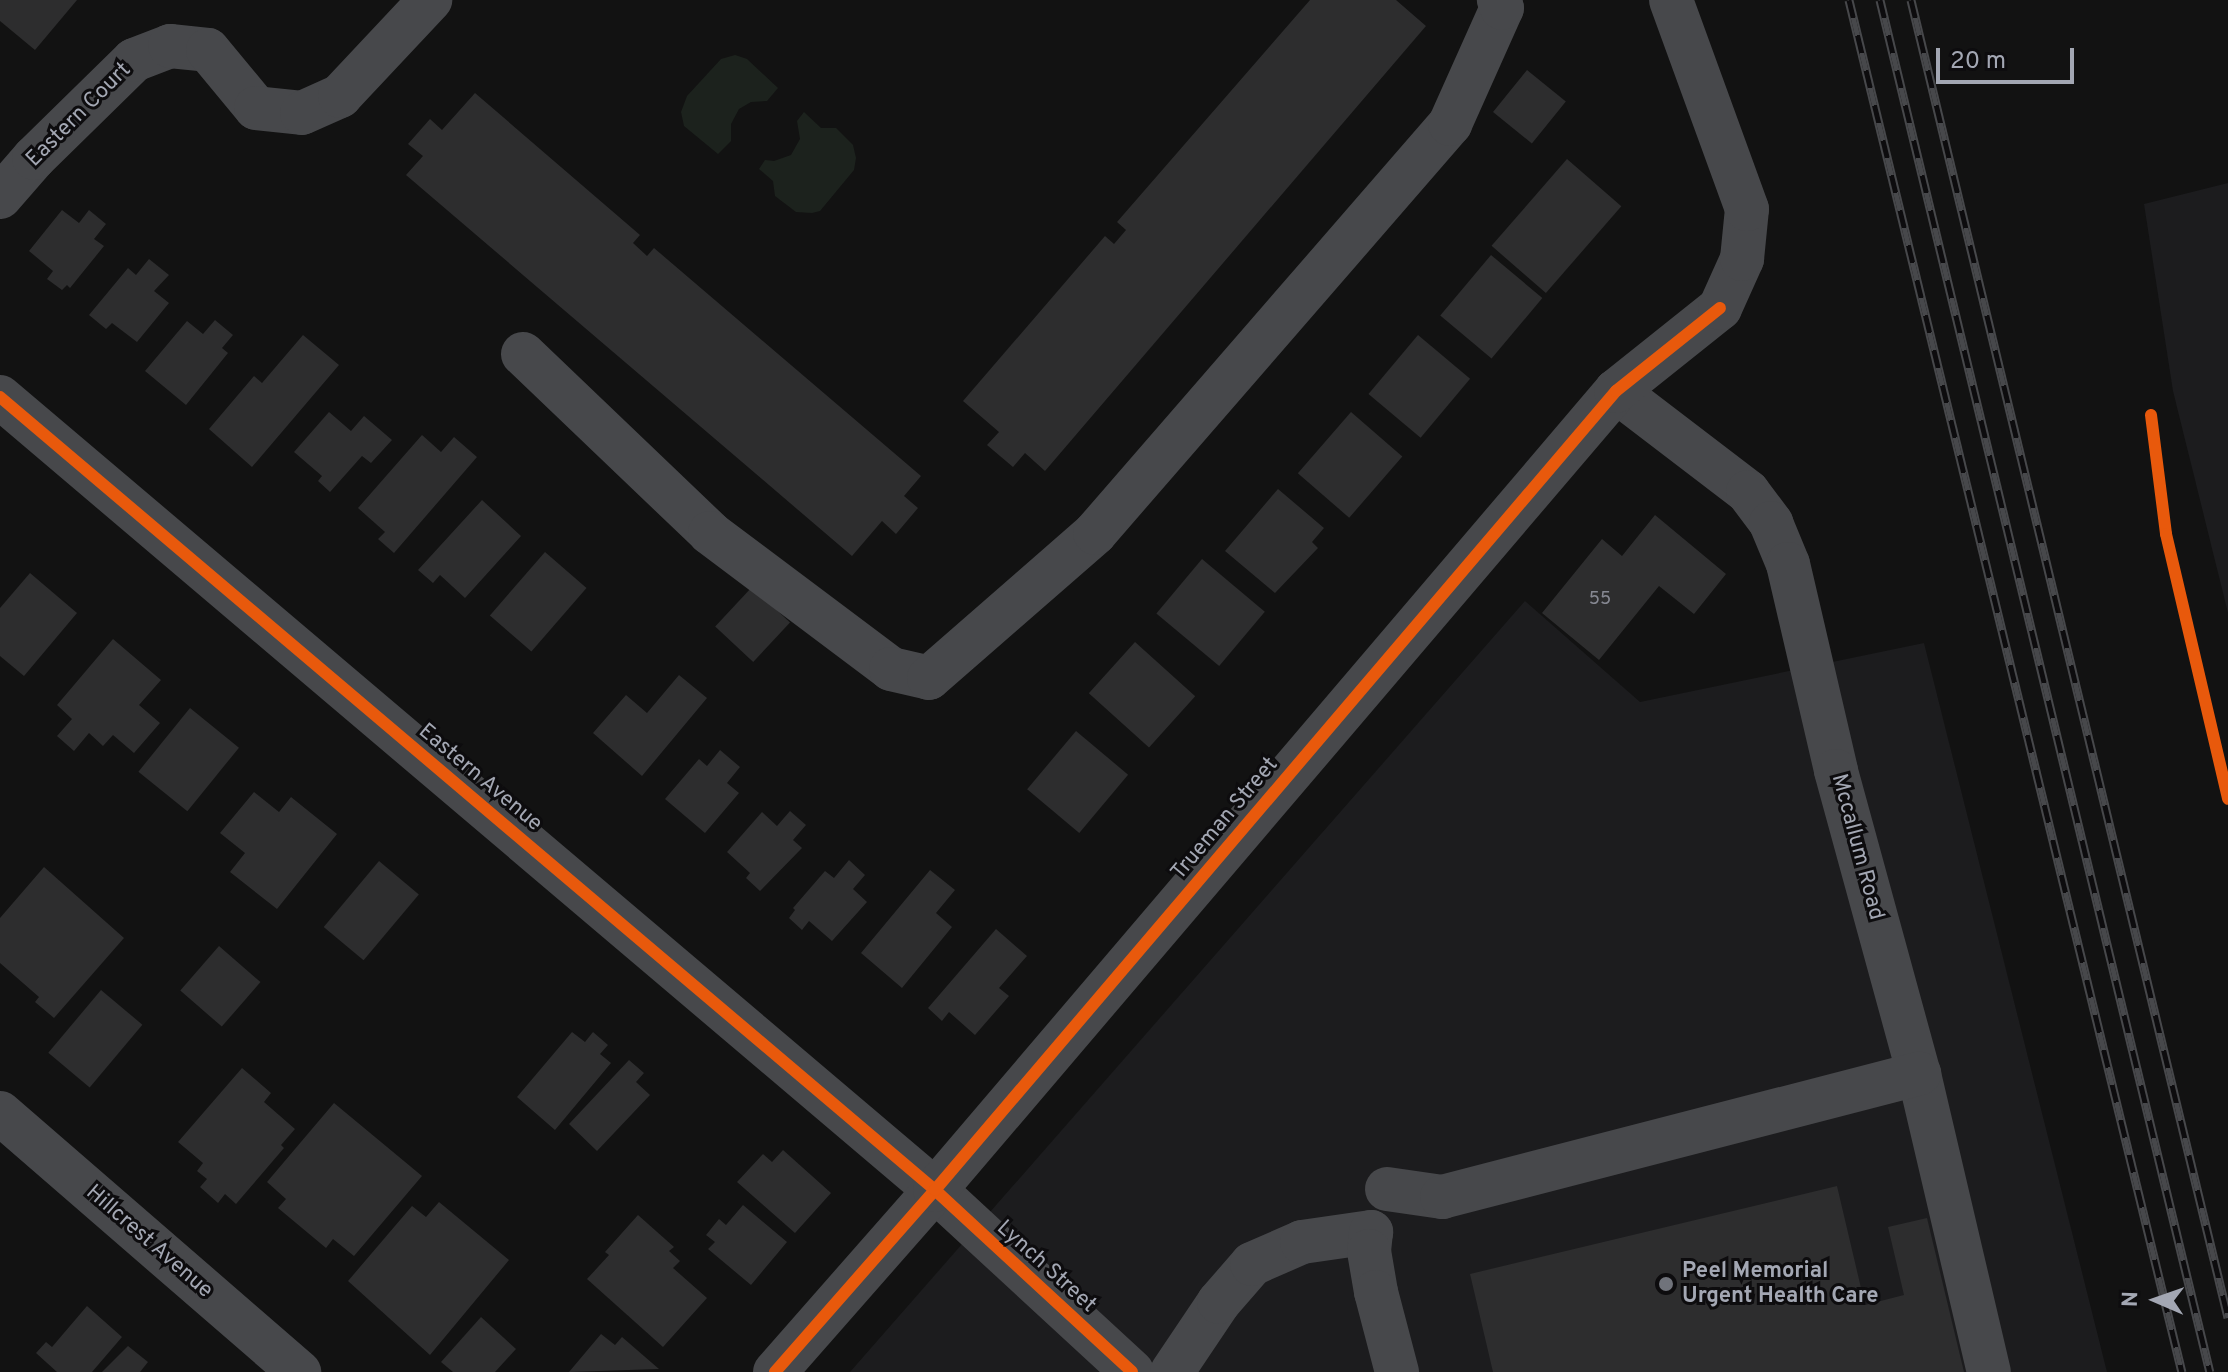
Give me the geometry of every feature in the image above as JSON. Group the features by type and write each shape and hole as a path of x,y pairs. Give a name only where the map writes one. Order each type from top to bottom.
{"street":[{"name":"Eastern Court","path":"0,197 134,60 170,46 208,50 256,108 302,113 340,96 430,0"},
{"path":"523,354 710,533 891,669 929,678 1095,533 1450,124 1502,8 1499,0"},
{"name":"Trueman Street","path":"775,1372 935,1190 1616,391 1720,308 1742,259 1747,209 1671,0"},
{"name":"Mccallum Road","path":"1616,391 1748,492 1771,523 1788,564 1836,771 1919,1074 1989,1372"},
{"name":"Eastern Avenue","path":"0,397 935,1190"},
{"path":"1387,1189 1442,1197 1919,1074"},
{"name":"Hillcrest Avenue","path":"0,1113 299,1372"},
{"name":"Lynch Street","path":"935,1190 1132,1372"},
{"path":"1172,1372 1219,1302 1252,1264 1302,1242 1371,1232 1369,1251 1376,1292 1397,1372"}],"shaded area":[{"path":"735,55 747,59 778,88 767,101 751,102 739,109 731,124 731,141 718,154 684,126 681,112 687,96 721,59"},
{"path":"804,112 821,128 836,128 853,145 856,158 854,170 820,211 812,213 796,212 775,196 773,181 759,169 765,160 774,161 791,155 800,139 797,121"},
{"path":"2228,183 2228,613 2173,391 2144,204"},
{"path":"1525,601 1640,702 1924,643 2107,1372 850,1372"}],"building":[{"path":"0,0 77,0 35,50 0,21"},
{"path":"1310,0 1396,0 1426,26 1045,471 1025,453 1013,467 987,445 999,432 963,401 1105,236 1114,244 1126,230 1117,222"},
{"path":"1527,70 1566,101 1532,143 1493,112"},
{"path":"475,93 640,235 633,243 647,256 654,248 921,476 904,496 918,508 896,534 882,521 852,556 406,175 423,156 408,144 430,119 442,130"},
{"path":"1567,159 1621,206 1546,293 1492,246"},
{"path":"62,210 79,223 89,210 106,224 94,239 104,246 70,288 67,285 62,290 47,279 53,271 29,251"},
{"path":"1491,255 1542,298 1492,359 1440,316"},
{"path":"149,259 169,275 154,291 169,303 137,342 112,323 106,329 89,315 128,268 136,275"},
{"path":"215,320 233,335 222,348 228,353 186,405 145,371 187,321 203,334"},
{"path":"303,335 339,365 252,467 209,429 254,376 262,383"},
{"path":"1418,335 1470,379 1421,438 1369,394"},
{"path":"329,412 351,431 364,416 392,440 371,463 362,456 330,492 318,481 322,476 294,452"},
{"path":"1351,412 1402,457 1349,518 1298,473"},
{"path":"422,435 441,452 454,437 477,457 394,553 378,539 385,532 358,508"},
{"path":"1278,489 1324,528 1312,542 1318,548 1275,593 1225,551"},
{"path":"482,500 521,536 465,598 440,575 433,583 418,570"},
{"path":"1655,515 1726,574 1694,614 1659,586 1599,660 1542,613 1602,539 1622,556"},
{"path":"545,552 587,588 531,651 490,615"},
{"path":"1202,559 1265,612 1219,666 1156,613"},
{"path":"30,573 77,613 24,676 0,656 0,608"},
{"path":"752,587 790,622 753,662 715,626"},
{"path":"113,639 161,680 139,705 160,723 134,753 113,735 103,746 89,733 74,751 57,736 72,719 57,705"},
{"path":"1135,642 1195,696 1149,747 1089,693"},
{"path":"679,675 707,698 642,776 593,733 626,695 647,713"},
{"path":"190,708 239,748 187,811 138,772"},
{"path":"1076,731 1128,775 1079,833 1027,789"},
{"path":"720,750 740,767 727,783 739,793 705,833 665,799 699,759 707,766"},
{"path":"254,792 279,812 291,797 337,834 277,909 230,872 245,853 220,833"},
{"path":"790,811 806,825 793,840 802,848 760,891 746,878 750,873 727,852 762,812 777,826"},
{"path":"849,860 865,875 853,889 867,902 832,941 809,921 802,930 789,918 795,910 793,908 825,871 834,878"},
{"path":"379,861 419,894 364,960 324,927"},
{"path":"44,867 124,938 54,1018 35,1002 39,997 0,963 0,918"},
{"path":"930,870 955,890 936,913 952,927 902,988 861,953"},
{"path":"996,929 1027,956 999,988 1009,996 975,1035 949,1012 942,1021 928,1008"},
{"path":"219,946 261,982 222,1027 180,991"},
{"path":"101,990 142,1025 90,1088 48,1053"},
{"path":"572,1032 585,1042 593,1032 608,1045 600,1054 611,1063 555,1130 517,1097"},
{"path":"629,1060 644,1073 636,1082 650,1095 597,1151 569,1124"},
{"path":"242,1068 271,1093 264,1102 295,1129 281,1145 284,1148 236,1204 225,1194 218,1203 200,1187 207,1179 197,1171 203,1163 178,1142"},
{"path":"334,1103 422,1176 354,1256 333,1239 326,1248 278,1208 286,1199 267,1182"},
{"path":"783,1150 831,1193 795,1233 737,1182 763,1154 772,1162"},
{"name":"Peel Memorial Urgent Health Care","path":"1837,1186 1865,1305 1904,1295 1888,1227 1927,1218 1964,1372 1493,1372 1470,1274"},
{"path":"439,1202 509,1260 430,1355 348,1281 412,1206 426,1217"},
{"path":"743,1205 787,1242 751,1285 708,1249 715,1242 706,1235 719,1219 726,1225"},
{"path":"638,1215 674,1247 669,1251 680,1261 673,1268 707,1298 663,1347 587,1279 609,1255 605,1252"},
{"path":"87,1306 122,1337 92,1372 57,1372 36,1353 46,1342 52,1347"},
{"path":"481,1317 516,1349 495,1372 453,1372 441,1362"},
{"path":"601,1334 615,1345 622,1337 659,1369 569,1372"},
{"path":"128,1346 148,1362 140,1372 102,1372"}],"railway":[{"path":"1849,0 2182,1372"},
{"path":"1880,0 2210,1372"},
{"path":"1911,0 2228,1317"}],"cycle path":[{"path":"775,1372 935,1190 1616,391 1720,308"},
{"path":"0,397 935,1190 1132,1372"},
{"path":"2151,415 2166,534 2228,799"}],"place":[{"name":"Peel Memorial Urgent Health Care","path":"1666,1284"}]}
